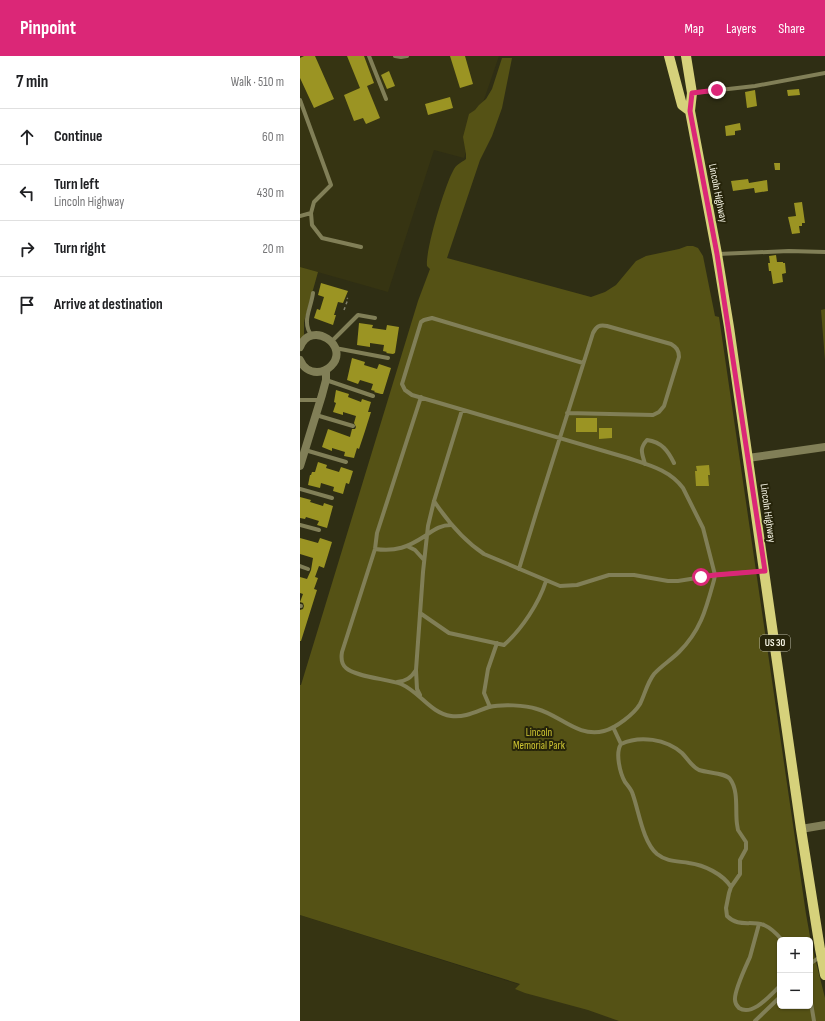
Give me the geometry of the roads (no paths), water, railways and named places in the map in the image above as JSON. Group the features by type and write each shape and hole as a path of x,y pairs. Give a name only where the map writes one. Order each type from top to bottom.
{"main road":[{"path":"669,56 682,105 690,111"},
{"name":"Lincoln Highway","path":"686,56 692,93 690,111 717,254 765,571 801,828 825,975"}],"street":[{"path":"300,347 304,340 312,336 323,336 333,345 336,353 333,363 326,370 315,372 310,371 302,364 300,360"},
{"path":"300,466 326,380 326,370"},
{"path":"748,458 825,447"},
{"path":"801,828 825,825"}],"lane":[{"path":"369,56 386,99"},
{"path":"395,56 401,58 407,56"},
{"path":"692,93 755,86 825,73"},
{"path":"300,100 330,185 314,202 311,213 312,225 322,238 361,247"},
{"path":"300,216 311,213"},
{"path":"717,254 789,250 825,252"},
{"path":"312,336 307,330 306,321 311,306 313,293"},
{"path":"376,318 358,315 333,345 388,358"},
{"path":"420,398 377,533 375,549 342,652 342,661 346,668 350,671 407,687 436,711 452,716 468,715 490,707 504,706 538,709 578,729 587,731 605,731 628,717 636,709 641,703 646,687 654,674 677,654 694,635 703,617 715,575 703,528 683,488 667,473 645,464 420,398 408,393 403,387 402,380 419,326 424,320 432,318 583,363"},
{"path":"519,569 567,413 583,363 593,332 597,326 603,325 671,344 679,351 679,357 664,406 657,414 567,413"},
{"path":"326,380 374,396"},
{"path":"300,400 320,400"},
{"path":"420,697 417,689 416,670 427,534 434,501 462,410"},
{"path":"316,415 353,426"},
{"path":"645,464 642,446 648,440 656,441 663,446 670,454 674,463"},
{"path":"303,454 346,462"},
{"path":"300,488 332,498"},
{"path":"434,501 451,525 480,551 560,586 568,587 577,585 609,575 634,575 668,581 678,581 715,575 765,571"},
{"path":"300,524 319,530"},
{"path":"375,549 389,550 407,546 436,528 451,525"},
{"path":"407,546 415,550 424,560"},
{"path":"300,566 308,569"},
{"path":"420,613 449,633 504,645 516,635 542,592 546,581"},
{"path":"490,707 484,693 488,669 497,643"},
{"path":"396,683 407,680 416,670"},
{"path":"613,727 621,744"},
{"path":"730,887 724,879 703,866 663,858 656,853 650,845 642,826 633,794 621,774 618,756 619,747 621,744 643,740 652,740 668,744 682,754 697,769 712,774 724,775 730,778 734,787 736,824 746,842 746,849 740,860 740,874 730,887 726,908 727,916 736,922 759,924 770,928 779,937"},
{"path":"759,924 750,956 735,996 735,1003 741,1009 750,1009 761,1004 777,989"},
{"path":"813,961 821,956"},
{"path":"755,1021 777,1000"},
{"path":"812,1009 814,1021"}],"park label":[{"name":"Lincoln Memorial Park","path":"539,738"}]}
